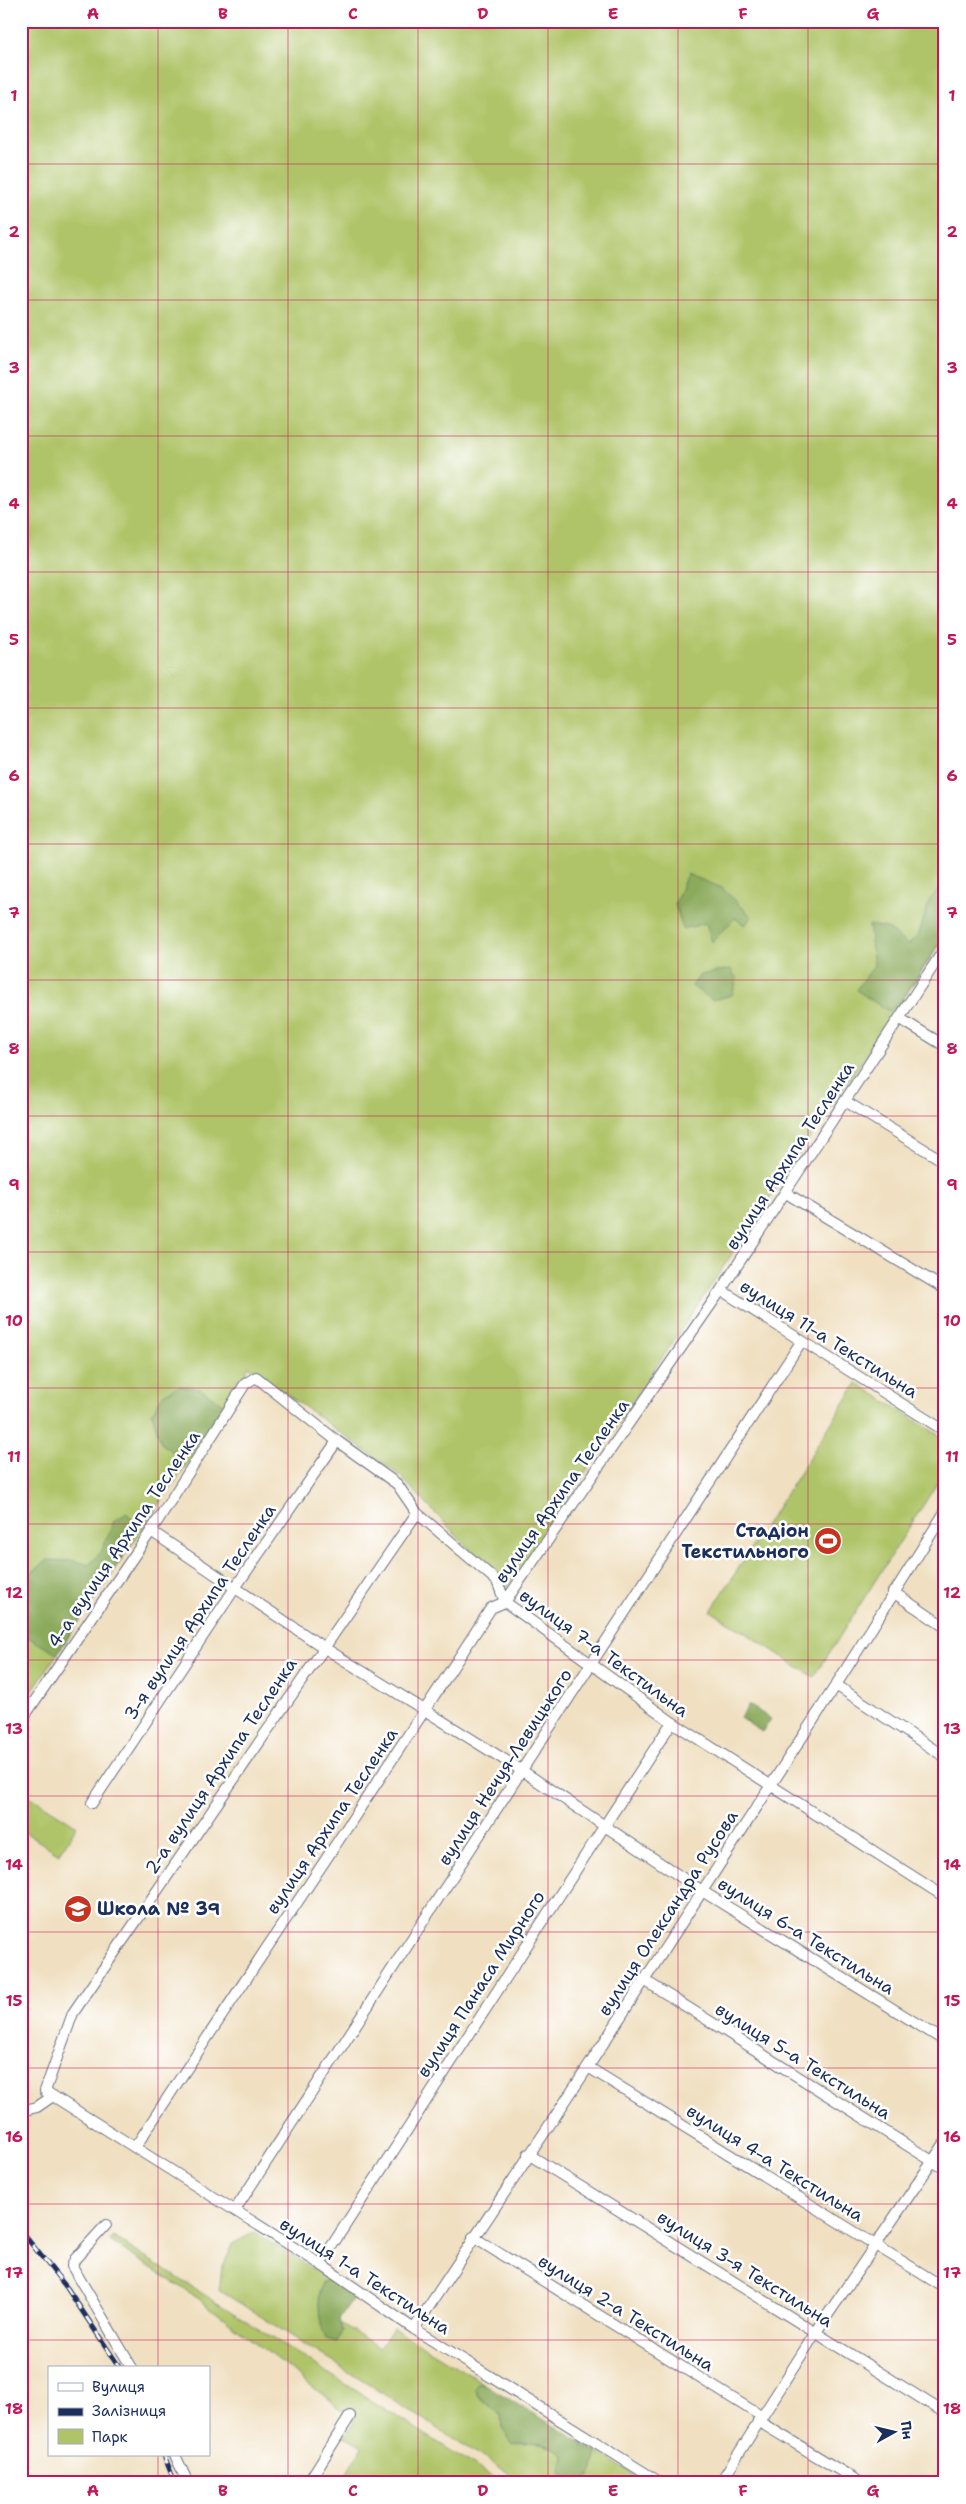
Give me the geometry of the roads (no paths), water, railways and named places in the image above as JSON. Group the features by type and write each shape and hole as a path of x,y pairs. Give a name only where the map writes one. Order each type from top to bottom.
{"street":[{"name":"вулиця Архипа Тесленка","path":"136,2146 238,1989 492,1608 505,1602 721,1290 945,948"},
{"path":"899,1018 945,1046"},
{"path":"845,1101 945,1162"},
{"path":"786,1193 945,1289"},
{"name":"вулиця 11-а Текстильна","path":"721,1290 945,1431"},
{"name":"вулиця Нечуя-Левицького","path":"235,2210 801,1342"},
{"name":"вулиця 7-а Текстильна","path":"256,1377 337,1441 397,1484 417,1513 496,1581 505,1602 672,1722 945,1897"},
{"name":"4-а вулиця Архипа Тесленка","path":"21,1721 151,1531 246,1384 256,1377"},
{"name":"3-я вулиця Архипа Тесленка","path":"92,1803 235,1588 337,1441"},
{"name":"вулиця Олександра Русова","path":"414,2328 528,2154 588,2067 836,1685 945,1512"},
{"name":"2-а вулиця Архипа Тесленка","path":"53,2096 45,2091 73,2013 417,1513"},
{"name":"вулиця 6-а Текстильна","path":"151,1531 323,1647 521,1770 702,1891 945,2041"},
{"path":"894,1592 945,1627"},
{"path":"836,1685 945,1757"},
{"name":"вулиця Панаса Мирного","path":"320,2264 672,1722"},
{"name":"вулиця 5-а Текстильна","path":"644,1980 945,2169"},
{"name":"вулиця 4-а Текстильна","path":"588,2067 945,2288"},
{"path":"21,2111 37,2107 53,2096"},
{"name":"вулиця 1-а Текстильна","path":"53,2096 136,2146 320,2264 414,2328 661,2483"},
{"path":"720,2483 816,2332 945,2143"},
{"name":"вулиця 3-я Текстильна","path":"528,2154 945,2413"},
{"path":"106,2225 75,2259 72,2266 131,2366"},
{"name":"вулиця 2-а Текстильна","path":"473,2237 861,2483"},
{"path":"308,2483 350,2416"},
{"path":"175,2456 188,2483"}],"railway":[{"path":"21,2231 67,2288 119,2366"},
{"path":"164,2456 175,2483"}],"place":[{"name":"Стадіон Текстильного","path":"828,1541"},
{"name":"Школа № 39","path":"78,1909"}]}
